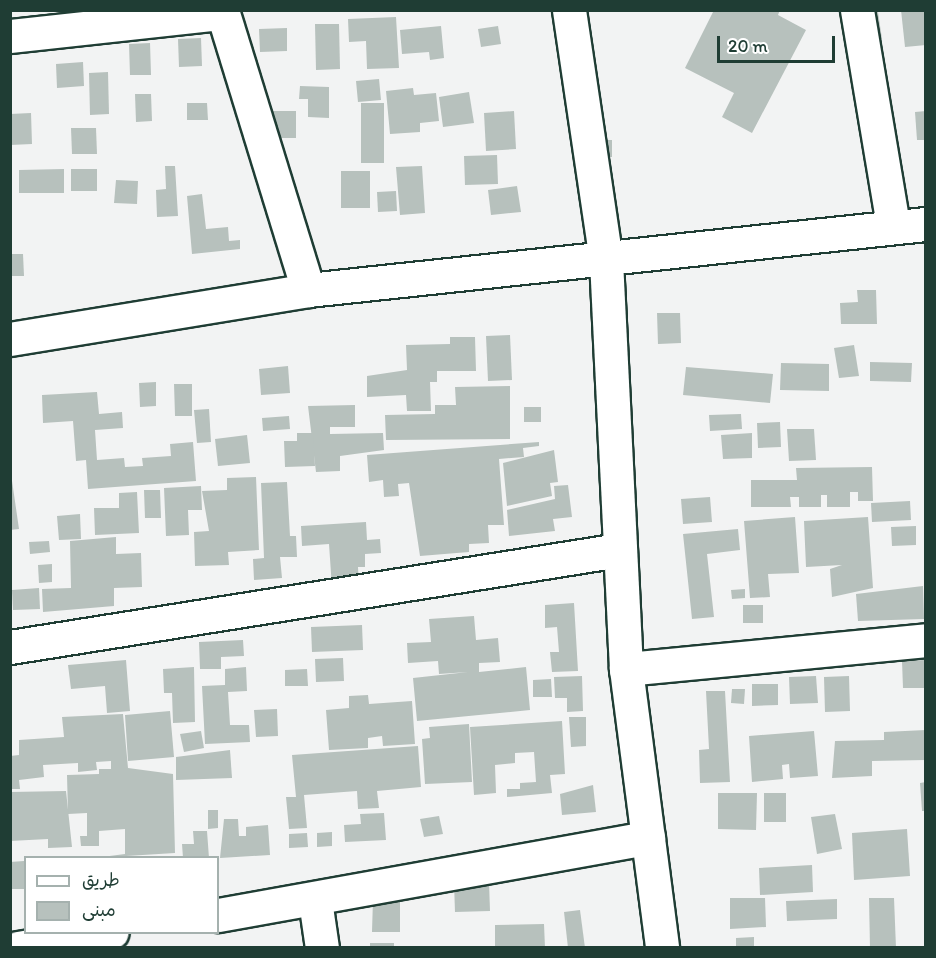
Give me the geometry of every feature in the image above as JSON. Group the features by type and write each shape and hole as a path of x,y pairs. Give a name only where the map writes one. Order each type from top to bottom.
{"street":[{"path":"569,10 606,260 626,669 662,948"},
{"path":"857,10 893,224"},
{"path":"10,36 222,12 308,290"},
{"path":"10,339 308,290 606,260 893,224 926,224"},
{"path":"10,647 619,550"},
{"path":"626,669 926,639"},
{"path":"219,915 315,900 648,838"},
{"path":"315,900 322,948"},
{"path":"18,948 106,934"}],"building":[{"path":"714,10 780,10 778,15 806,30 752,133 722,117 734,93 685,68"},
{"path":"901,10 926,10 926,45 905,47"},
{"path":"878,12 882,39 859,42 855,15"},
{"path":"396,17 399,68 367,69 366,41 349,42 348,19"},
{"path":"315,24 339,24 340,69 316,70"},
{"path":"441,26 444,58 430,60 429,52 402,54 400,30"},
{"path":"498,26 501,44 481,47 478,29"},
{"path":"287,28 287,51 260,52 259,29"},
{"path":"201,38 202,66 179,67 178,39"},
{"path":"150,43 151,75 130,75 129,44"},
{"path":"83,62 84,86 57,88 56,64"},
{"path":"108,72 109,114 90,115 89,73"},
{"path":"379,79 381,100 358,102 356,81"},
{"path":"300,86 329,87 329,118 308,117 308,99 299,99"},
{"path":"413,88 414,95 436,93 439,121 420,123 420,132 390,134 386,91"},
{"path":"469,92 474,123 443,127 439,97"},
{"path":"135,94 151,94 152,121 136,122"},
{"path":"187,103 207,103 208,120 187,120"},
{"path":"361,103 384,103 384,163 361,163"},
{"path":"270,111 296,111 296,138 271,138"},
{"path":"514,111 516,149 486,151 484,113"},
{"path":"926,111 926,140 917,140 915,112"},
{"path":"31,113 32,144 10,145 10,114"},
{"path":"71,128 96,128 97,154 72,154"},
{"path":"598,140 612,140 612,157 598,157"},
{"path":"497,155 498,184 465,185 464,156"},
{"path":"165,166 175,166 178,216 157,217 156,190 166,189"},
{"path":"422,166 425,213 400,215 396,167"},
{"path":"64,169 64,193 19,193 19,170"},
{"path":"71,169 97,169 97,191 71,191"},
{"path":"341,171 370,171 370,208 341,208"},
{"path":"116,180 138,181 137,204 114,203"},
{"path":"517,186 521,212 491,215 488,190"},
{"path":"396,191 397,211 378,212 377,192"},
{"path":"202,194 206,229 228,227 229,241 240,240 240,249 192,254 187,196"},
{"path":"10,254 23,254 24,276 10,276"},
{"path":"857,290 876,290 877,324 841,324 840,303 858,302"},
{"path":"657,313 680,313 681,343 658,344"},
{"path":"510,335 512,380 488,381 486,336"},
{"path":"450,337 475,337 476,371 437,371 437,382 430,382 431,411 407,411 406,395 367,397 367,376 407,370 406,345 450,344"},
{"path":"854,345 859,376 839,378 834,348"},
{"path":"870,362 912,363 911,382 870,381"},
{"path":"781,363 829,364 829,391 780,390"},
{"path":"288,366 290,393 261,395 259,369"},
{"path":"686,367 773,374 770,403 683,395"},
{"path":"156,382 156,406 140,407 139,383"},
{"path":"174,384 192,384 192,416 175,416"},
{"path":"510,386 510,439 386,440 385,415 435,414 435,405 456,405 455,387"},
{"path":"97,392 99,414 122,412 123,428 95,430 97,460 124,458 125,467 143,466 142,458 171,456 170,444 193,442 196,481 88,489 86,460 76,461 73,421 43,423 42,395"},
{"path":"355,405 355,427 330,427 330,434 383,433 384,450 340,456 340,471 316,472 308,406"},
{"path":"524,407 541,407 541,422 524,422"},
{"path":"209,409 211,442 197,443 194,410"},
{"path":"741,414 742,429 710,431 709,415"},
{"path":"289,416 290,429 263,431 262,418"},
{"path":"780,422 781,447 758,448 757,423"},
{"path":"787,429 814,429 816,460 789,461"},
{"path":"297,433 313,433 315,466 285,467 284,441 297,441"},
{"path":"752,433 752,458 723,459 721,435"},
{"path":"247,435 250,463 218,466 215,439"},
{"path":"539,442 539,446 523,448 524,457 499,459 504,525 488,525 489,543 469,544 469,552 420,556 409,483 398,484 399,496 384,497 383,480 369,482 367,455"},
{"path":"554,450 558,482 550,483 552,496 507,506 503,463"},
{"path":"10,467 19,529 10,530"},
{"path":"872,467 873,501 858,501 858,492 850,492 850,507 827,507 827,495 821,495 821,507 799,507 799,497 790,497 791,507 751,507 751,480 797,480 796,468"},
{"path":"256,477 259,550 228,552 229,565 195,566 194,532 209,531 202,491 227,490 227,478"},
{"path":"287,482 290,536 296,536 297,557 280,557 282,578 254,580 253,559 264,558 261,483"},
{"path":"568,485 572,517 553,519 555,531 509,536 507,510 555,499 554,486"},
{"path":"201,486 202,510 188,510 189,535 166,536 164,488"},
{"path":"144,490 160,490 161,518 145,518"},
{"path":"137,492 139,533 95,535 94,508 119,508 119,493"},
{"path":"710,497 712,522 683,524 681,499"},
{"path":"910,501 911,520 872,522 871,503"},
{"path":"80,514 81,539 59,540 57,516"},
{"path":"795,517 799,573 768,574 770,597 750,598 744,521"},
{"path":"868,517 873,588 832,597 830,569 842,565 806,567 804,521"},
{"path":"366,522 367,540 380,539 381,553 365,554 365,567 358,567 359,586 332,588 329,544 302,546 301,526"},
{"path":"916,526 916,545 892,546 891,527"},
{"path":"738,529 740,550 707,554 714,617 692,619 683,534"},
{"path":"116,537 116,554 141,553 142,587 114,588 114,606 43,612 42,589 71,588 70,541"},
{"path":"49,541 50,552 30,554 29,542"},
{"path":"52,564 52,582 39,583 38,565"},
{"path":"923,586 924,619 858,621 856,594"},
{"path":"39,588 40,609 13,610 12,590"},
{"path":"745,589 745,598 732,599 731,590"},
{"path":"574,603 578,671 552,672 550,652 559,652 557,627 545,628 545,605"},
{"path":"743,605 763,605 763,623 743,623"},
{"path":"474,616 476,640 498,638 500,662 479,663 479,672 526,667 530,710 417,721 413,678 468,672 439,674 438,661 408,663 407,643 431,642 429,619"},
{"path":"362,625 363,650 312,652 311,627"},
{"path":"243,640 244,656 221,657 221,669 200,669 199,642"},
{"path":"343,658 344,681 316,682 315,659"},
{"path":"126,660 130,711 107,713 105,686 71,689 68,665"},
{"path":"926,660 926,688 903,688 902,661"},
{"path":"194,667 195,722 173,723 172,693 164,693 163,669"},
{"path":"246,667 247,691 228,692 230,725 249,725 250,742 205,744 202,686 225,685 225,669"},
{"path":"307,669 308,686 285,686 285,670"},
{"path":"582,676 583,711 567,712 567,698 555,698 554,677"},
{"path":"816,676 818,703 790,704 789,677"},
{"path":"849,676 850,711 825,712 824,677"},
{"path":"551,679 552,697 533,697 533,680"},
{"path":"752,684 778,684 778,705 752,706"},
{"path":"732,689 745,689 744,704 731,703"},
{"path":"706,691 725,691 730,782 700,783 699,750 709,749"},
{"path":"368,695 369,704 412,701 415,744 383,746 382,736 368,738 368,748 329,750 326,710 349,708 349,696"},
{"path":"277,709 278,736 256,737 254,710"},
{"path":"170,711 174,757 128,761 125,715"},
{"path":"123,714 128,768 173,774 175,853 110,856 125,854 125,829 99,831 99,846 81,846 80,836 87,836 87,813 68,814 67,775 99,774 99,769 111,769 111,761 96,762 97,770 78,772 78,763 43,765 44,777 19,780 20,789 10,789 10,756 19,755 19,740 64,737 62,717"},
{"path":"569,717 586,717 586,746 571,747"},
{"path":"562,721 565,774 550,775 552,793 507,797 507,789 520,789 520,783 536,782 534,752 515,753 515,763 495,765 496,793 474,795 470,727"},
{"path":"469,724 472,782 425,784 422,739 430,738 429,727"},
{"path":"926,730 926,760 872,761 872,776 832,778 835,741 884,740 884,732"},
{"path":"201,731 204,748 184,752 180,734"},
{"path":"814,731 818,776 790,778 789,764 782,765 783,779 752,782 749,736"},
{"path":"418,746 421,787 377,791 379,808 358,809 357,791 304,795 307,828 289,829 286,797 296,797 292,755"},
{"path":"230,750 232,778 176,780 176,757"},
{"path":"926,782 926,811 922,811 920,783"},
{"path":"593,785 596,812 562,815 560,794"},
{"path":"66,791 72,847 48,848 48,839 10,841 10,792"},
{"path":"718,793 757,793 756,830 718,829"},
{"path":"764,793 786,793 786,822 764,822"},
{"path":"208,810 218,810 218,828 208,829"},
{"path":"384,813 386,840 345,842 344,825 361,824 360,814"},
{"path":"835,814 842,849 817,854 811,817"},
{"path":"439,816 443,834 424,837 420,819"},
{"path":"224,819 238,819 239,836 246,836 246,827 268,825 270,855 220,858"},
{"path":"907,829 910,876 854,880 852,833"},
{"path":"193,831 207,831 209,856 183,856 182,844 194,844"},
{"path":"332,832 332,846 317,847 317,833"},
{"path":"307,833 308,847 289,848 289,834"},
{"path":"24,861 24,889 11,889 10,862"},
{"path":"812,865 813,892 760,895 759,868"},
{"path":"489,882 490,911 455,912 454,883"},
{"path":"730,898 765,898 766,927 730,929"},
{"path":"869,898 894,898 896,948 870,948"},
{"path":"373,899 400,899 400,932 372,932"},
{"path":"837,899 837,919 787,921 786,901"},
{"path":"580,910 585,948 568,948 564,912"},
{"path":"544,924 545,948 495,948 495,925"},
{"path":"754,937 754,948 736,948 736,938"},
{"path":"370,943 394,943 394,948 370,948"}]}
